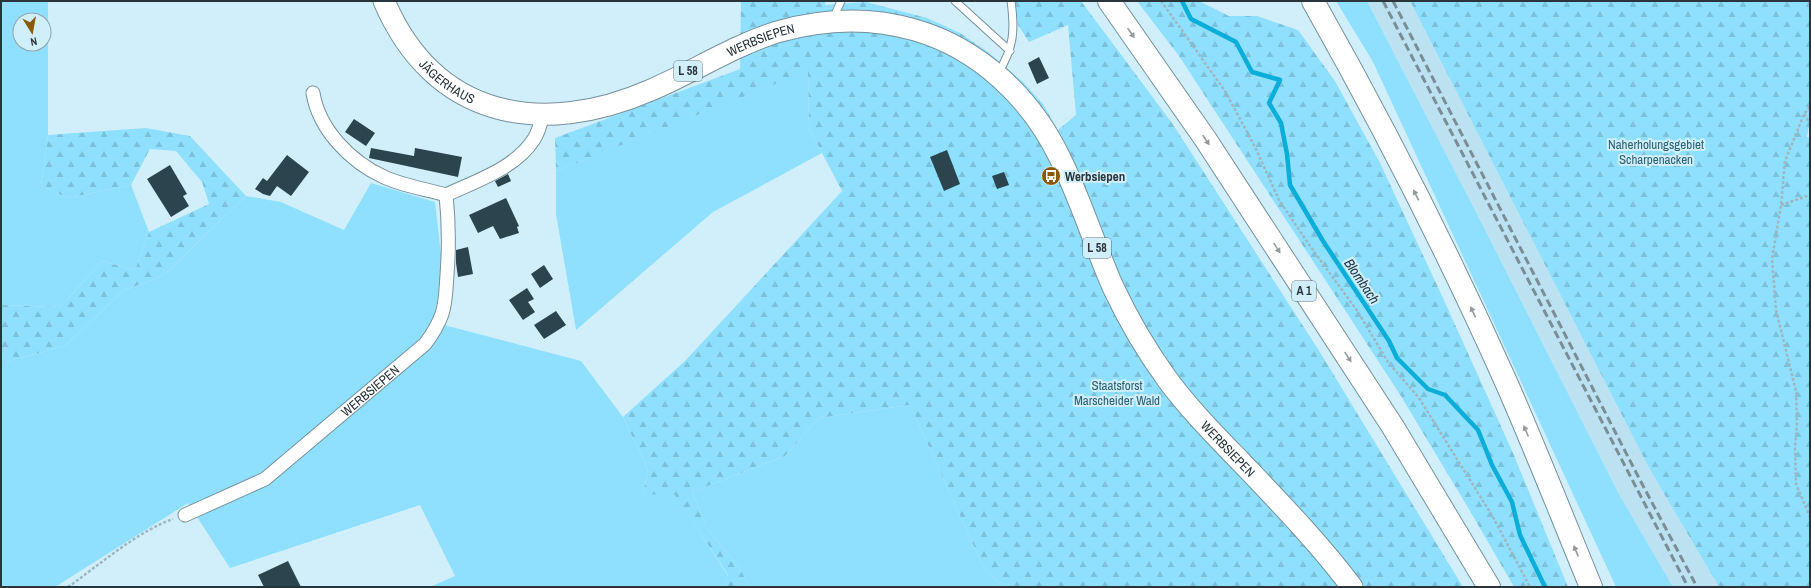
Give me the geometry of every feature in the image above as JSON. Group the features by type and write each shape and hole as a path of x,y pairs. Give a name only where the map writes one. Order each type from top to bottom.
{"highway":[{"name":"A 1","path":"1109,1 1206,140 1389,420 1489,587"},
{"path":"1313,1 1349,66 1436,233 1506,382 1591,587"}],"main road":[{"name":"JÄGERHAUS","path":"384,1 397,27 410,48 426,66 444,81 467,96 482,102 516,113 543,116"},
{"name":"WERBSIEPEN","path":"543,116 582,112 613,105 652,90 740,47 769,35 807,25 833,21 894,24 931,35 966,52 998,75 1030,109 1052,142 1070,178 1101,260 1125,312 1168,380 1200,420 1298,521 1352,587"}],"street":[{"path":"313,93 317,112 328,130 352,156 385,178 446,195 496,171 516,158 528,148 535,138 543,116"},
{"name":"WERBSIEPEN","path":"185,515 265,478 425,344 435,330 445,300 449,249 449,218 446,195"}],"lane":[{"path":"833,21 840,1"},
{"path":"955,1 1010,52"},
{"path":"998,75 1010,52 1014,27 1011,1"}],"path":[{"path":"1161,1 1225,91 1255,147 1279,200 1358,312 1388,362 1419,398 1493,517 1530,587"},
{"path":"1810,107 1804,114 1785,161 1781,205 1772,259 1776,310 1796,391 1796,484 1810,517"},
{"path":"1804,114 1810,123"},
{"path":"1781,205 1810,195"},
{"path":"68,587 136,539 164,523 185,515"}],"shaded area":[{"path":"1367,1 1410,1 1649,468 1719,587 1673,587 1619,494"}],"green space":[{"path":"1,1 48,1 48,12 12,12 12,52 48,52 48,135 41,186 68,198 131,185 149,232 135,270 102,261 60,307 1,305"},
{"name":"Staatsforst Marscheider Wald","path":"741,1 826,1 825,5 866,2 927,18 960,33 988,52 1023,82 1043,104 1058,130 1076,115 1068,25 1029,42 1018,25 1013,1 1081,1 1172,123 1318,349 1463,587 1002,587 982,564 910,405 819,418 785,456 692,492 707,528 739,567 750,587 724,587 728,575 675,495 643,494 648,469 623,417 686,360 842,191 809,128 808,71 556,171 555,138 740,69"},
{"path":"1137,1 1199,1 1229,16 1257,16 1298,30 1335,81 1380,163 1513,453 1568,587 1514,587 1399,393 1179,56"},
{"path":"1336,1 1367,1 1619,494 1673,587 1616,587 1373,62"},
{"name":"Naherholungsgebiet Scharpenacken","path":"1410,1 1810,1 1810,121 1807,137 1810,138 1810,587 1719,587 1649,468"},
{"path":"808,70 809,128 822,153 713,212 576,330 556,214 556,171"},
{"path":"146,128 190,136 246,196 164,275 123,291 65,346 1,363 1,305 60,307 102,261 135,270 149,232 209,204 202,182 176,151 150,149 131,185 68,198 41,186 48,135"},
{"path":"371,183 435,202 443,271 433,322 581,361 623,417 648,469 643,494 675,494 728,576 724,587 430,587 455,576 420,505 230,568 188,503 55,587 1,587 1,363 65,346 123,291 164,275 246,196 281,202 344,230"},
{"path":"910,405 982,564 1002,587 750,587 739,567 707,528 692,492 785,456 819,418"}],"building":[{"path":"1039,57 1049,78 1037,84 1028,63"},
{"path":"354,119 375,133 366,146 345,132"},
{"path":"371,148 414,156 415,148 462,157 458,177 369,158"},
{"path":"947,150 960,184 944,191 930,157"},
{"path":"287,155 309,172 291,196 277,186 270,196 255,189 263,178 267,181"},
{"path":"170,165 187,194 183,196 189,206 171,217 147,179"},
{"path":"1004,172 1009,185 997,189 992,176"},
{"path":"508,174 511,181 498,187 495,181"},
{"path":"506,198 519,226 517,227 519,233 500,239 493,226 478,233 469,215"},
{"path":"468,247 473,274 458,277 456,250"},
{"path":"544,265 553,279 540,288 531,274"},
{"path":"527,288 534,299 528,302 535,312 523,320 509,300"},
{"path":"556,311 566,325 544,339 534,325"},
{"path":"288,561 301,587 264,587 258,575"}],"waterway":[{"name":"Blombach","path":"1182,1 1191,19 1236,42 1252,72 1280,80 1269,103 1281,123 1287,154 1290,185 1323,241 1389,341 1397,358 1428,389 1445,395 1478,430 1492,465 1512,502 1520,535 1545,587"}],"railway":[{"path":"1383,1 1688,587"},
{"path":"1393,1 1641,482 1697,587"}],"place":[{"name":"Werbsiepen","path":"1051,176"}]}
